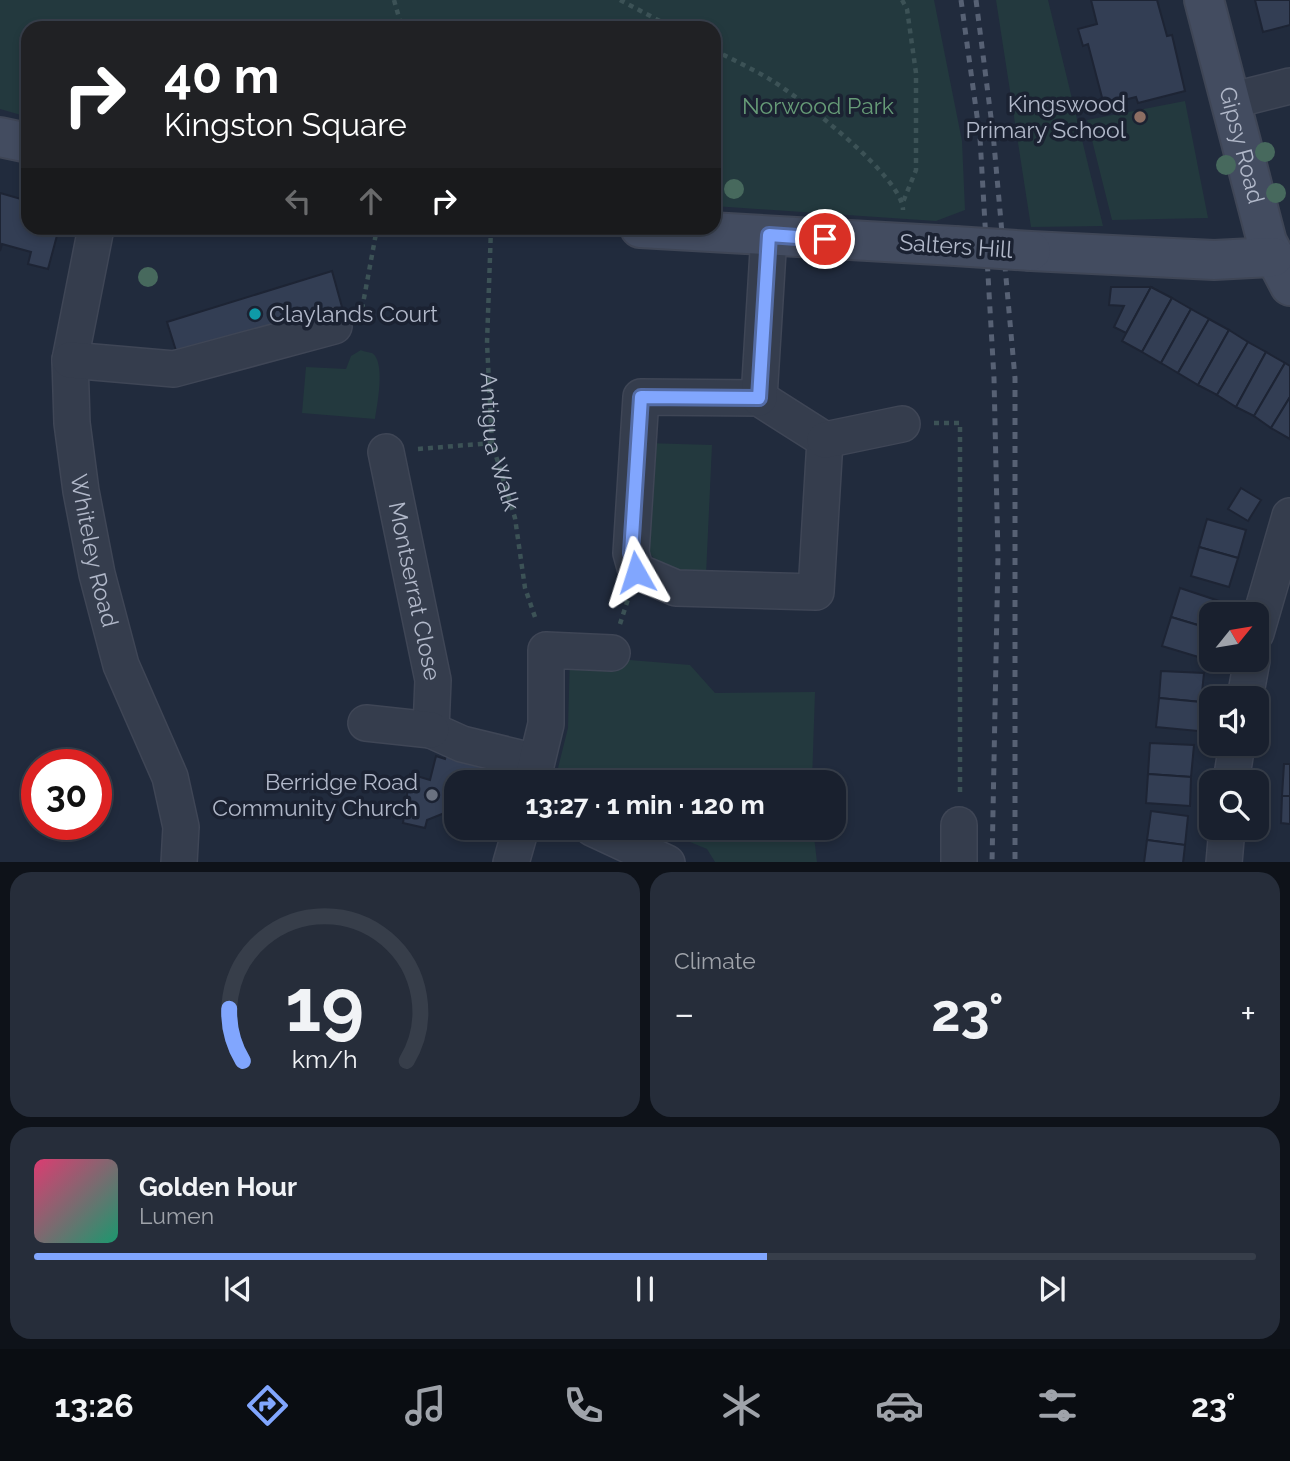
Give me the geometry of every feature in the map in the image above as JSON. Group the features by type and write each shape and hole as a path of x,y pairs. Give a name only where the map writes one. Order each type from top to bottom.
{"street":[{"name":"Gipsy Road","path":"1204,0 1267,242 1281,272"},
{"path":"1230,101 1290,86"},
{"path":"0,137 21,142"},
{"name":"Salters Hill","path":"721,232 1214,260 1281,272"},
{"name":"Whiteley Road","path":"95,235 70,360 72,424 81,491 97,574 121,665 170,776 181,827 179,862"},
{"path":"759,398 769,235"},
{"path":"70,360 174,369 347,322"},
{"path":"825,440 816,592 676,588 636,572 631,553 641,397 759,398 825,440 902,424"},
{"name":"Montserrat Close","path":"386,452 433,680 431,730"},
{"path":"1265,602 1290,516"},
{"path":"534,770 546,724 546,650 612,653"},
{"path":"366,723 431,730 529,770"},
{"path":"959,825 959,862"},
{"path":"511,862 518,840"},
{"path":"618,840 665,862"},
{"path":"1224,862 1226,840"}],"path":[{"path":"394,0 400,21"},
{"path":"620,0 660,21"},
{"path":"902,0 906,9 916,72 916,170 903,202 906,242"},
{"path":"721,54 773,81 856,146 887,178 903,202"},
{"path":"347,322 375,235"},
{"name":"Antigua Walk","path":"492,235 487,343 492,443 515,518 525,588 546,650"},
{"path":"902,424 961,423 959,825"},
{"path":"386,452 492,443"},
{"path":"612,653 636,572"}],"green space":[{"name":"Norwood Park","path":"0,0 934,0 962,141 965,210 936,221 721,206 721,21 21,21 21,115 0,109"},
{"path":"996,0 1048,0 1103,226 1031,227"},
{"path":"1185,101 1208,218 1112,220 1087,120"},
{"path":"361,350 372,353 379,365 375,419 302,413 306,367 346,369 351,356"},
{"path":"646,443 712,445 706,575 662,569 649,552 643,526"},
{"path":"570,655 690,665 715,693 815,692 812,770 559,770 568,728"},
{"path":"685,840 814,840 817,862 715,862 707,849"}],"building":[{"path":"1091,0 1157,0 1167,36 1172,35 1185,91 1138,103 1136,97 1104,105 1088,44 1083,46 1078,29 1097,24"},
{"path":"1255,0 1290,0 1290,25 1263,32"},
{"path":"0,193 21,199 21,235 57,235 48,269 28,264 31,252 2,244 0,251"},
{"name":"Claylands Court","path":"332,271 342,307 178,357 167,322"},
{"path":"1111,287 1151,287 1126,333 1114,327 1124,306 1109,305"},
{"path":"1151,287 1172,298 1142,352 1122,341"},
{"path":"1172,298 1191,309 1161,363 1142,352"},
{"path":"1191,309 1209,319 1178,373 1161,363"},
{"path":"1209,319 1229,330 1198,385 1178,373"},
{"path":"1229,330 1248,342 1217,395 1198,385"},
{"path":"1248,342 1266,352 1236,407 1217,395"},
{"path":"1266,352 1285,363 1254,416 1236,407"},
{"path":"1285,363 1290,366 1290,397 1271,428 1254,416"},
{"path":"1290,397 1290,439 1271,428"},
{"path":"1241,488 1261,500 1248,521 1228,509"},
{"path":"1207,519 1246,530 1238,558 1199,547"},
{"path":"1199,547 1238,558 1229,587 1191,576"},
{"path":"1180,588 1222,602 1199,602 1199,625 1171,617"},
{"path":"1171,617 1199,625 1199,657 1162,646"},
{"path":"1161,671 1204,673 1203,686 1199,686 1199,702 1159,698"},
{"path":"1159,698 1199,702 1198,731 1156,727"},
{"path":"1150,743 1194,745 1191,777 1148,774"},
{"name":"Berridge Road Community Church","path":"448,748 493,761 492,770 444,770 444,813 427,820 425,828 403,823 410,774 430,780 436,756 445,759"},
{"path":"1284,764 1290,764 1290,796 1282,796"},
{"path":"1148,774 1191,777 1190,806 1146,803"},
{"path":"1282,796 1290,796 1290,824 1281,823"},
{"path":"1151,811 1188,816 1185,845 1147,840"},
{"path":"1147,840 1185,845 1183,862 1144,862"}],"railway":[{"path":"961,0 980,138 994,378 998,556 992,862"},
{"path":"976,0 993,133 1015,378 1015,862"}],"place":[{"name":"Kingswood Primary School","path":"1140,117"},
{"name":"Claylands Court","path":"255,314"},
{"name":"Berridge Road Community Church","path":"432,795"}],"route":[{"path":"636,572 631,553 641,397 759,398 765,335 769,235 825,239"}]}
